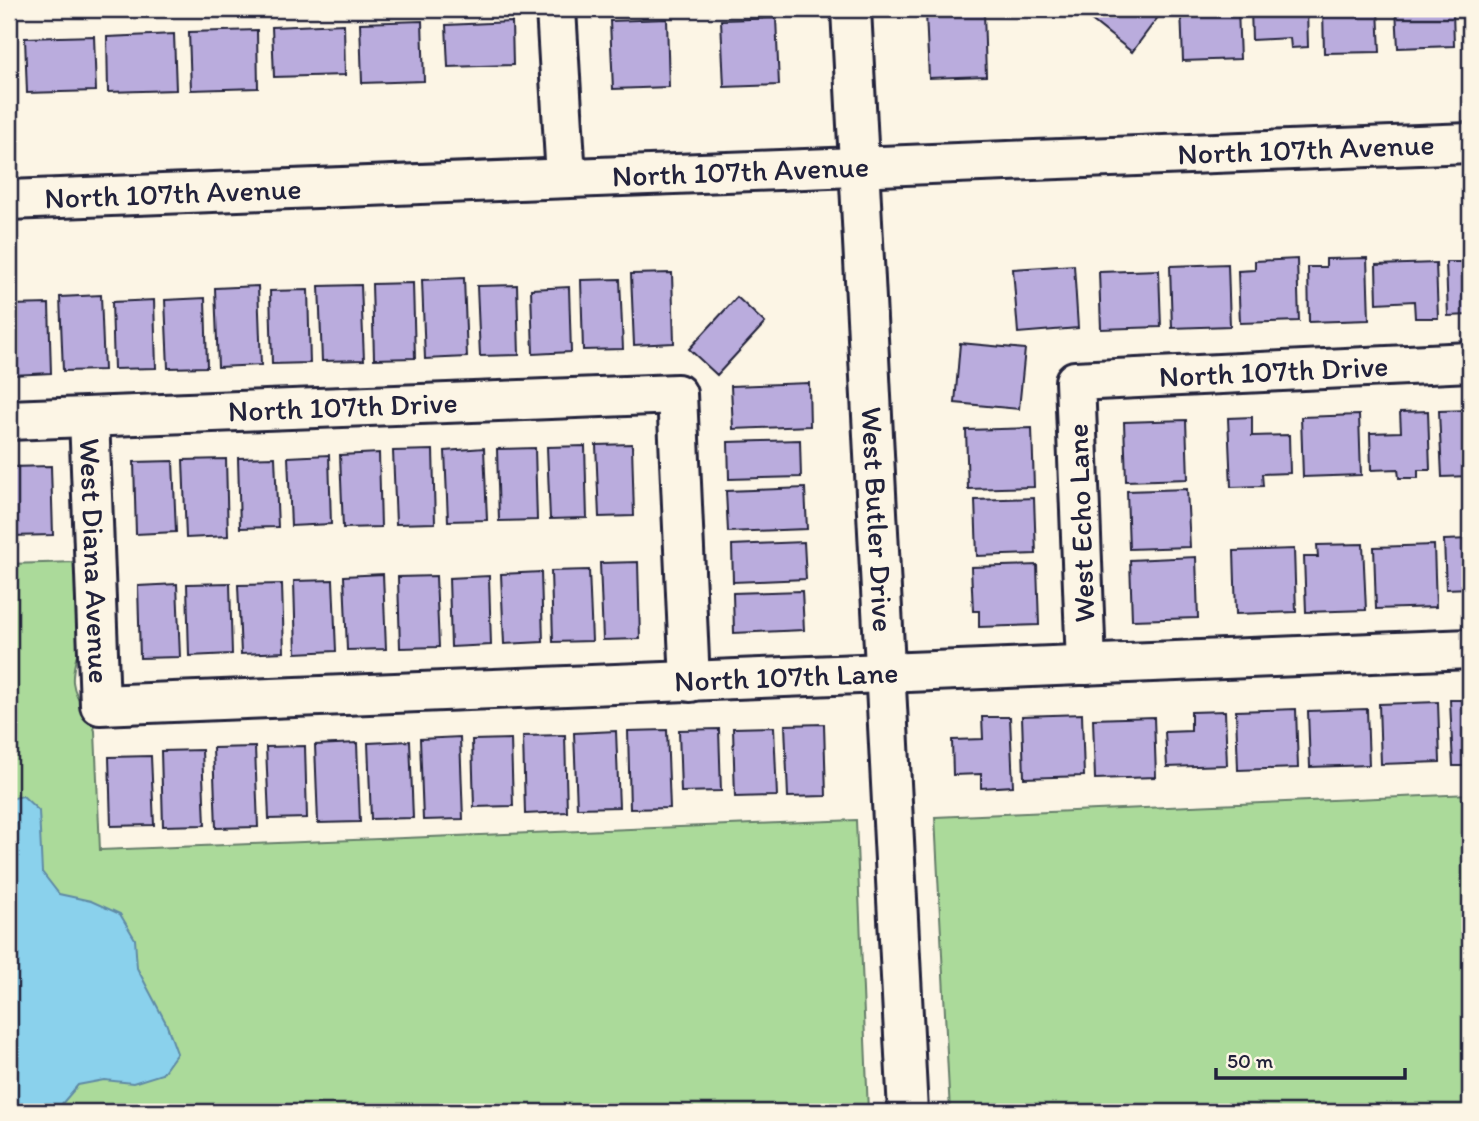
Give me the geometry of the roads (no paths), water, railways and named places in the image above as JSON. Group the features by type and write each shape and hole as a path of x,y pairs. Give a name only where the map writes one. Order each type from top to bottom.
{"street":[{"path":"556,9 566,178"},
{"name":"West Butler Drive","path":"850,9 908,1112"},
{"name":"North 107th Avenue","path":"9,200 1470,143"},
{"name":"North 107th Drive","path":"1075,381 1470,362"},
{"name":"West Echo Lane","path":"1075,381 1086,665"},
{"name":"North 107th Drive","path":"9,420 677,394 690,682"},
{"name":"West Diana Avenue","path":"89,417 100,705"},
{"name":"North 107th Lane","path":"100,705 1470,649"}],"water":[{"path":"23,796 39,811 42,872 59,894 91,901 120,914 135,939 137,968 166,1023 177,1053 162,1074 133,1083 104,1080 78,1085 55,1112 9,1112 9,799"}]}
